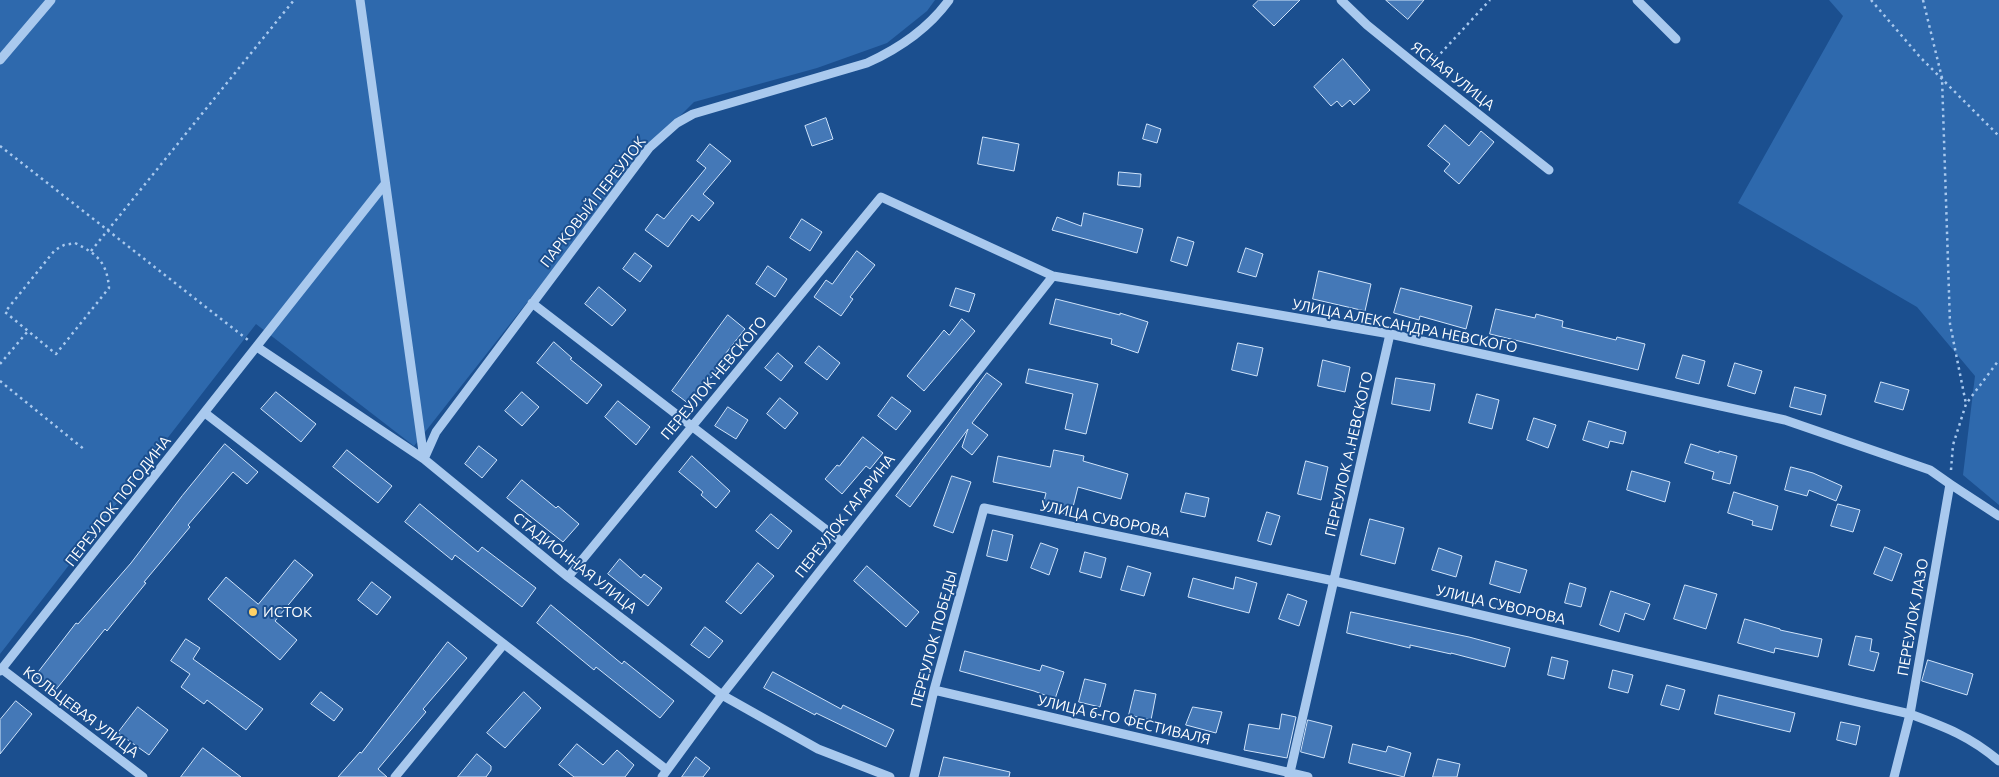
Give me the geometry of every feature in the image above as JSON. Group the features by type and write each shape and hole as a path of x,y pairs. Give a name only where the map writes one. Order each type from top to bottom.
{"street":[{"path":"0,60 51,0"},
{"path":"360,0 384,184 424,459"},
{"name":"ПАРКОВЫЙ ПЕРЕУЛОК","path":"424,459 436,432 532,303 649,148 677,123 693,114 868,63 889,53 930,22 950,0"},
{"name":"ЯСНАЯ УЛИЦА","path":"1341,0 1367,25 1549,170"},
{"path":"1637,0 1676,39"},
{"name":"ПЕРЕУЛОК ПОГОДИНА","path":"1,670 258,347 384,184"},
{"name":"УЛИЦА АЛЕКСАНДРА НЕВСКОГО","path":"881,197 1053,276 1390,334 1785,420 1930,470 1950,484"},
{"name":"ПЕРЕУЛОК НЕВСКОГО","path":"568,577 881,197"},
{"name":"ПЕРЕУЛОК ГАГАРИНА","path":"664,774 722,695 1053,276"},
{"path":"532,303 842,542"},
{"name":"ПЕРЕУЛОК А.НЕВСКОГО","path":"1290,775 1390,334"},
{"name":"СТАДИОННАЯ УЛИЦА","path":"258,347 424,459 568,577 722,695 818,749 890,777"},
{"path":"205,413 504,644 664,774"},
{"path":"1950,484 1999,516"},
{"name":"ПЕРЕУЛОК ЛАЗО","path":"1894,777 1910,714 1950,484"},
{"name":"УЛИЦА СУВОРОВА","path":"984,508 1334,581 1910,714 1954,730 1984,748 1999,761"},
{"name":"ПЕРЕУЛОК ПОБЕДЫ","path":"914,777 934,690 984,508"},
{"path":"395,777 504,644"},
{"name":"КОЛЬЦЕВАЯ УЛИЦА","path":"1,670 144,777"},
{"name":"УЛИЦА 6-ГО ФЕСТИВАЛЯ","path":"934,690 1290,775 1308,777"}],"path":[{"path":"91,251 294,0"},
{"path":"1420,68 1442,53 1490,0"},
{"path":"1871,0 1920,57 1999,136"},
{"path":"1923,0 1942,78 1950,324 1966,404"},
{"path":"0,146 258,347"},
{"path":"75,243 91,251 101,260 108,275 109,288 56,354 5,312 55,250 64,245 75,243"},
{"path":"0,364 28,331"},
{"path":"1950,484 1953,445 1966,404 1999,360"},
{"path":"0,381 85,450"}],"shaded area":[{"path":"0,0 935,0 927,11 887,43 817,68 694,102 650,146 414,446 256,324 0,654"},
{"path":"1829,0 1999,0 1999,505 1963,475 1975,376 1917,307 1738,203 1843,16"}],"building":[{"path":"1259,0 1300,0 1274,26 1253,6"},
{"path":"1386,0 1424,0 1408,19"},
{"path":"1343,59 1370,90 1354,105 1350,100 1342,107 1337,101 1331,106 1314,87"},
{"path":"826,118 833,139 812,146 805,126"},
{"path":"1147,124 1161,129 1157,143 1143,139"},
{"path":"1445,125 1469,146 1481,131 1494,142 1459,184 1444,171 1450,164 1428,146"},
{"path":"983,137 1019,144 1014,171 978,164"},
{"path":"710,144 731,161 703,194 714,203 699,221 692,215 668,247 645,230 657,214 664,219 706,168 697,161"},
{"path":"1119,172 1141,174 1140,187 1118,185"},
{"path":"1084,213 1143,229 1137,253 1052,230 1057,217 1081,226"},
{"path":"802,219 822,232 810,251 790,238"},
{"path":"1178,237 1194,242 1187,266 1171,261"},
{"path":"1246,248 1263,254 1256,277 1238,272"},
{"path":"857,251 875,265 850,297 853,299 841,316 814,297 826,280 832,284"},
{"path":"635,253 652,266 640,282 623,269"},
{"path":"768,266 787,279 775,297 756,284"},
{"path":"1319,271 1371,284 1365,311 1313,299"},
{"path":"599,287 626,310 612,326 585,304"},
{"path":"956,288 975,294 969,312 950,306"},
{"path":"1401,288 1472,306 1466,329 1420,316 1419,320 1394,313"},
{"path":"1056,299 1120,315 1120,313 1148,322 1138,353 1111,344 1112,339 1050,324"},
{"path":"1496,309 1535,318 1536,314 1563,321 1562,327 1616,340 1617,337 1645,344 1638,370 1490,334"},
{"path":"728,315 745,329 722,358 724,360 711,378 709,377 689,404 672,391"},
{"path":"962,319 975,331 924,391 907,376 944,330 949,335"},
{"path":"554,342 572,358 570,359 602,385 587,404 537,363"},
{"path":"1238,343 1263,348 1257,376 1232,370"},
{"path":"819,346 840,363 827,380 805,363"},
{"path":"778,353 793,366 781,381 765,368"},
{"path":"1683,355 1705,361 1699,384 1676,378"},
{"path":"1323,360 1350,367 1345,392 1318,386"},
{"path":"1735,363 1762,371 1755,394 1728,386"},
{"path":"1029,369 1098,384 1086,434 1065,429 1073,394 1026,383"},
{"path":"987,373 1002,384 972,423 988,435 972,455 962,447 968,429 910,507 896,496"},
{"path":"1396,378 1435,384 1430,411 1392,404"},
{"path":"1881,382 1909,390 1903,410 1875,402"},
{"path":"1795,387 1826,395 1821,415 1790,407"},
{"path":"276,392 316,424 301,442 261,409"},
{"path":"522,392 539,407 522,426 505,411"},
{"path":"1477,394 1499,400 1492,429 1469,423"},
{"path":"892,397 911,411 896,430 878,416"},
{"path":"780,398 798,413 785,429 767,414"},
{"path":"618,401 650,427 636,445 605,417"},
{"path":"728,407 748,420 736,439 715,426"},
{"path":"1534,418 1556,425 1548,448 1527,440"},
{"path":"1589,421 1626,432 1623,444 1610,441 1608,448 1583,440"},
{"path":"863,437 883,453 870,469 866,466 842,494 825,479 837,465 839,466"},
{"path":"225,444 258,472 247,484 233,472 188,525 190,527 144,582 146,583 107,631 105,629 54,692 35,676 76,623 78,624 131,563 182,496"},
{"path":"1691,444 1719,453 1719,451 1737,456 1730,484 1712,479 1714,472 1685,463"},
{"path":"479,446 497,460 482,478 465,464"},
{"path":"347,450 392,486 378,503 333,467"},
{"path":"1054,450 1084,456 1083,461 1128,474 1121,499 1078,487 1071,515 1042,509 1046,493 993,482 998,456 1050,467"},
{"path":"692,456 730,491 716,508 701,495 703,492 679,472"},
{"path":"1306,461 1328,467 1321,500 1298,494"},
{"path":"1791,467 1813,473 1842,486 1836,501 1809,490 1807,496 1785,490"},
{"path":"1632,471 1670,482 1665,502 1627,490"},
{"path":"952,476 971,482 953,533 934,526"},
{"path":"522,480 579,524 563,542 507,498"},
{"path":"1734,492 1778,506 1772,530 1752,525 1753,521 1728,513"},
{"path":"1186,493 1209,498 1205,517 1181,512"},
{"path":"420,504 478,552 482,547 536,588 522,607 455,555 452,560 405,522"},
{"path":"1838,504 1860,510 1853,532 1831,526"},
{"path":"1267,512 1280,516 1271,545 1258,541"},
{"path":"771,514 792,531 778,549 756,531"},
{"path":"1370,519 1404,528 1395,564 1361,555"},
{"path":"993,530 1013,535 1007,561 987,556"},
{"path":"1041,543 1058,549 1049,575 1031,568"},
{"path":"1885,547 1902,554 1892,581 1874,574"},
{"path":"1439,548 1462,556 1456,577 1432,570"},
{"path":"1085,552 1106,558 1101,578 1080,572"},
{"path":"620,559 641,578 644,574 662,588 648,606 608,574"},
{"name":"ИСТОК","path":"295,560 313,575 275,621 297,640 280,660 208,599 226,577 258,604"},
{"path":"1496,561 1527,570 1520,593 1490,584"},
{"path":"758,563 774,576 741,614 726,602"},
{"path":"867,566 919,612 906,627 854,581"},
{"path":"1128,566 1151,573 1144,596 1121,590"},
{"path":"1236,577 1257,583 1249,613 1188,597 1193,578 1233,589"},
{"path":"372,582 391,597 377,615 358,600"},
{"path":"1570,583 1586,588 1581,607 1565,603"},
{"path":"1685,585 1717,594 1706,629 1674,619"},
{"path":"1611,591 1650,604 1644,620 1625,613 1619,632 1600,625"},
{"path":"1288,594 1307,601 1299,626 1279,619"},
{"path":"551,605 622,664 624,661 674,701 660,718 596,667 594,670 537,623"},
{"path":"1351,612 1469,637 1510,648 1505,667 1451,653 1410,645 1410,648 1347,633"},
{"path":"1745,619 1780,630 1822,639 1818,657 1775,648 1774,653 1738,643"},
{"path":"705,627 723,641 709,658 691,645"},
{"path":"1856,636 1872,639 1870,651 1879,653 1874,671 1849,665"},
{"path":"186,639 200,648 193,659 263,709 246,730 207,700 204,704 181,687 190,674 171,661"},
{"path":"448,642 467,658 423,709 426,712 378,769 387,777 338,777 361,753"},
{"path":"965,651 1040,671 1042,665 1064,672 1055,699 1034,691 960,671"},
{"path":"1552,657 1568,661 1564,679 1548,675"},
{"path":"1928,660 1973,674 1967,695 1922,681"},
{"path":"1613,670 1633,675 1628,693 1609,688"},
{"path":"773,672 841,709 843,705 894,730 886,747 816,713 815,715 764,688"},
{"path":"1085,679 1106,684 1100,707 1079,702"},
{"path":"1667,685 1685,690 1679,710 1661,705"},
{"path":"1135,690 1156,694 1151,720 1129,715"},
{"path":"321,692 343,709 334,721 311,704"},
{"path":"524,692 541,708 505,748 487,733"},
{"path":"1719,695 1795,713 1790,732 1715,714"},
{"path":"16,701 32,714 0,754 0,720"},
{"path":"138,707 168,730 149,755 118,733"},
{"path":"1193,707 1222,712 1216,733 1186,725"},
{"path":"1282,714 1296,717 1287,758 1244,750 1249,724 1279,729"},
{"path":"1308,720 1332,726 1324,758 1301,752"},
{"path":"1841,722 1860,726 1856,745 1837,740"},
{"path":"577,744 603,765 617,750 634,765 625,777 574,777 559,765"},
{"path":"1353,744 1386,752 1388,746 1411,753 1404,777 1349,763"},
{"path":"203,748 241,777 181,777"},
{"path":"477,754 491,766 491,770 486,777 458,777"},
{"path":"696,757 710,768 703,777 682,777"},
{"path":"944,757 1010,772 1009,777 939,777"},
{"path":"1438,759 1460,764 1457,777 1433,777"}],"place":[{"name":"ИСТОК","path":"253,612"}]}
